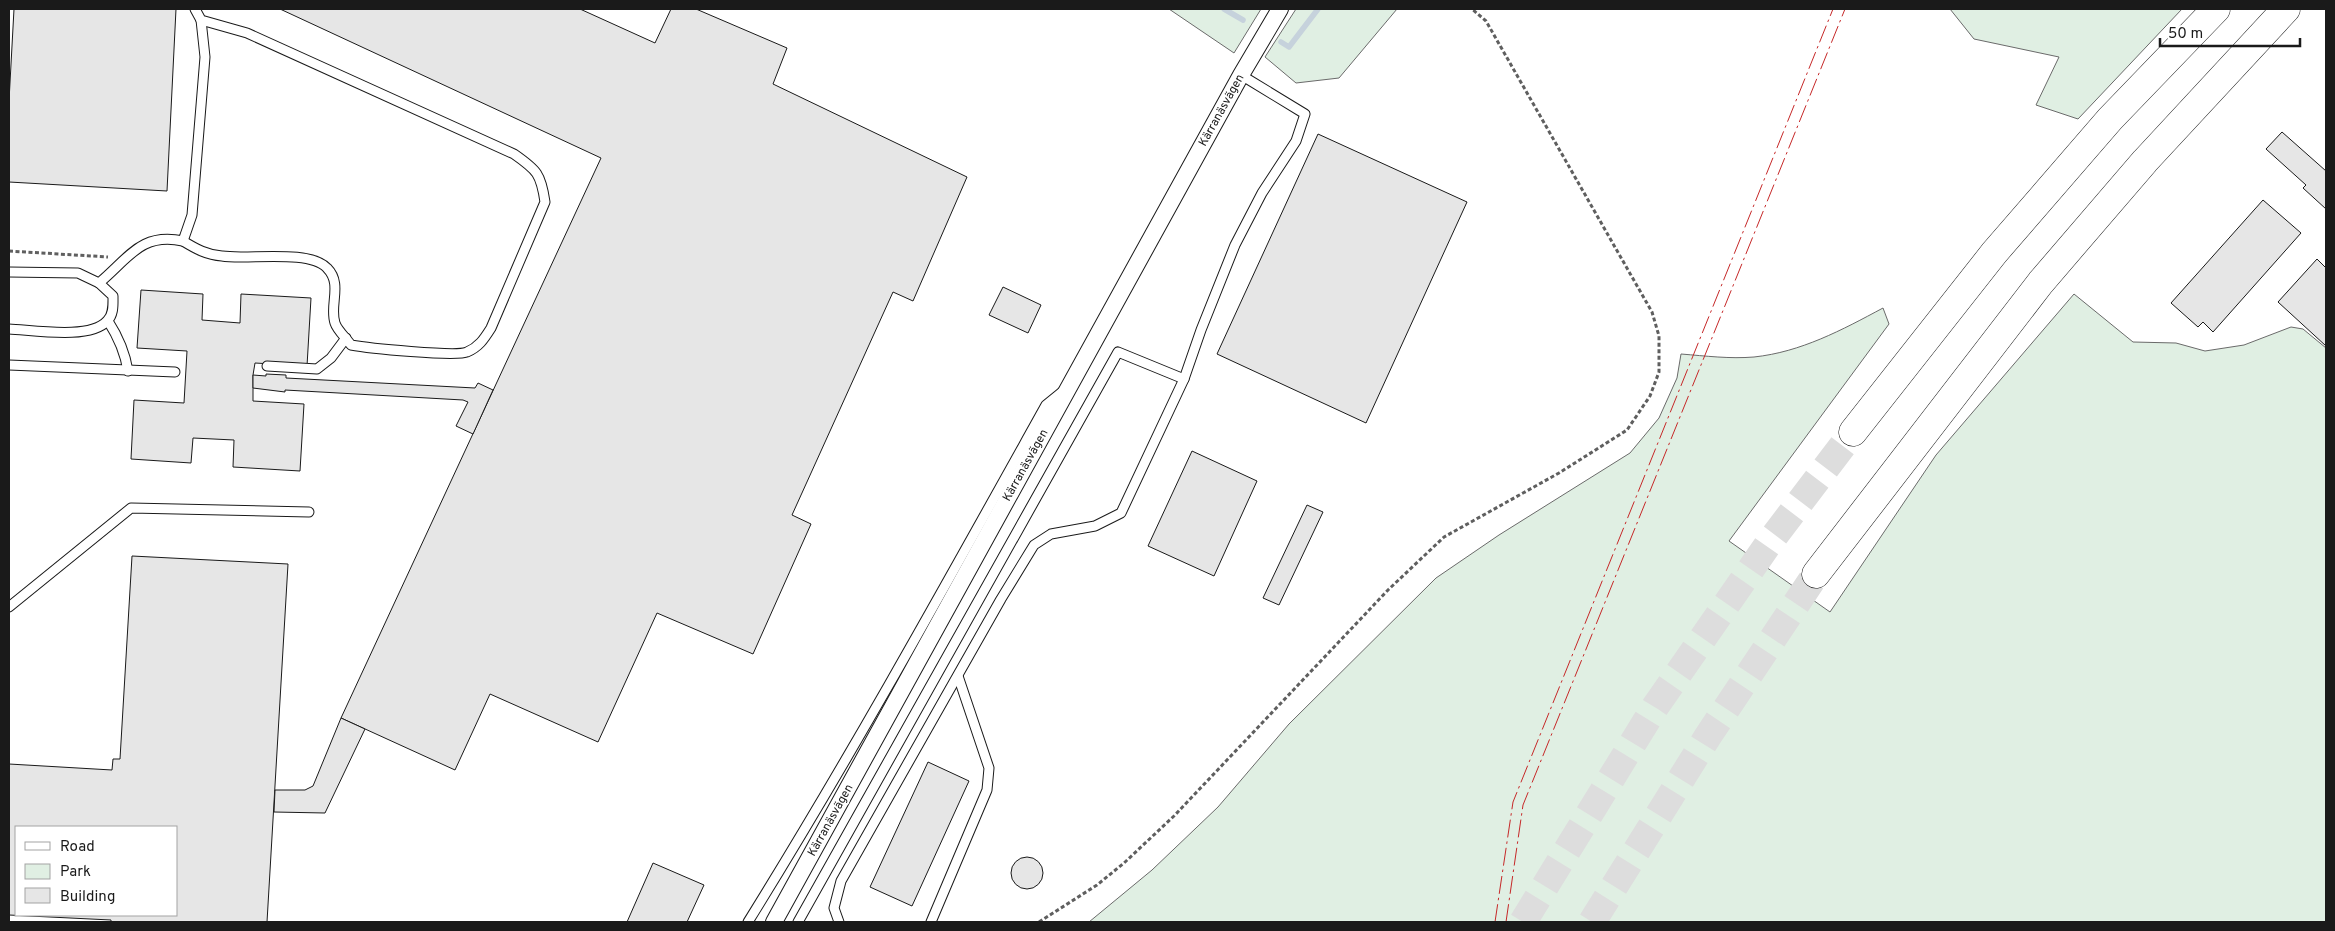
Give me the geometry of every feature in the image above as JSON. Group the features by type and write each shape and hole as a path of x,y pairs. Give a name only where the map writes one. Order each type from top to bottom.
{"highway":[{"path":"1853,432 1994,253 2110,119 2216,9"},
{"path":"1816,574 2040,282 2145,161 2286,9"}],"street":[{"name":"Kärranäsvägen","path":"774,922 1241,74 1280,9"}],"lane":[{"path":"183,241 192,215 205,57 201,20 195,9"},
{"path":"99,283 145,242 166,238 183,241 204,253 224,257 260,256 316,260 327,268 335,280 335,323 351,345 372,349 465,354 482,344 491,328 545,202 542,182 536,169 514,154 247,33 201,20"},
{"path":"839,922 834,908 841,881 1034,546 1050,534 1095,526 1121,513 1184,379 1200,330 1235,245 1262,193 1296,141 1305,114 1241,74"},
{"path":"9,272 78,273 99,283 113,296 113,309 108,321 97,328 84,332 9,329"},
{"path":"108,321 119,337 125,353 128,371"},
{"path":"267,366 316,369 331,358 346,338"},
{"path":"798,922 1118,352 1184,379"},
{"path":"9,366 175,372"},
{"path":"748,922 796,846 856,742 1046,405 1068,388"},
{"path":"9,607 131,508 309,512"},
{"path":"931,922 987,790 989,768 958,676"}],"path":[{"path":"1039,922 1089,891 1124,863 1180,809 1388,590 1444,538 1597,451 1627,430 1650,396 1659,372 1659,336 1652,312 1486,21 1472,9"},
{"path":"9,251 122,258 125,261"}],"green space":[{"path":"1169,9 1261,9 1234,53"},
{"path":"1296,9 1397,9 1339,78 1296,83 1265,57"},
{"path":"1950,9 2182,9 2078,119 2036,105 2059,57 1974,39"},
{"path":"2074,294 2133,342 2176,343 2205,351 2244,345 2291,327 2303,329 2326,348 2326,922 1089,922 1152,870 1218,807 1289,724 1436,578 1499,535 1630,453 1659,418 1677,378 1681,354 1736,358 1771,354 1821,339 1883,308 1889,324 1729,541 1830,612 1936,455"}],"building":[{"path":"14,9 176,9 167,191 9,182 9,101"},
{"path":"280,9 580,9 655,43 671,9 696,9 787,48 773,84 967,177 913,301 893,292 792,515 811,524 753,654 657,613 598,742 490,694 455,770 341,718 601,158"},
{"path":"2282,132 2326,171 2326,209 2303,188 2306,185 2266,149"},
{"path":"1318,134 1467,202 1366,423 1217,354"},
{"path":"2263,200 2301,233 2213,332 2203,322 2198,327 2171,303"},
{"path":"2317,259 2326,268 2326,346 2278,302"},
{"path":"1003,287 1041,305 1028,333 989,315"},
{"path":"141,290 203,294 202,320 240,323 241,294 311,298 307,366 255,363 253,375 253,401 304,404 300,471 233,467 234,440 193,438 191,463 131,459 134,400 184,403 187,351 137,348"},
{"path":"266,374 286,375 286,378 475,388 478,383 493,390 473,434 456,426 468,402 463,400 285,390 285,392 253,388 253,375 266,376"},
{"path":"1192,451 1257,481 1214,576 1148,546"},
{"path":"1307,505 1323,512 1279,605 1263,598"},
{"path":"132,556 288,564 267,922 111,922 111,920 29,916 178,916 178,826 15,826 15,915 9,915 9,764 112,770 113,759 120,759"},
{"path":"341,718 365,729 325,813 274,812 275,790 305,790 313,786"},
{"path":"928,762 969,781 912,906 870,887"},
{"path":"1027,857 1039,861 1043,873 1039,885 1027,889 1015,885 1011,873 1015,861"},
{"path":"653,863 704,885 687,922 627,922"}],"waterway":[{"path":"1224,9 1243,20"},
{"path":"1281,42 1289,47 1318,9"}],"tunnel":[{"path":"1523,922 1655,707 1769,543 1853,432"},
{"path":"1592,922 1708,736 1816,574"}],"power":[{"path":"1495,922 1513,802 1833,9"},
{"path":"1506,922 1523,805 1845,9"}]}
